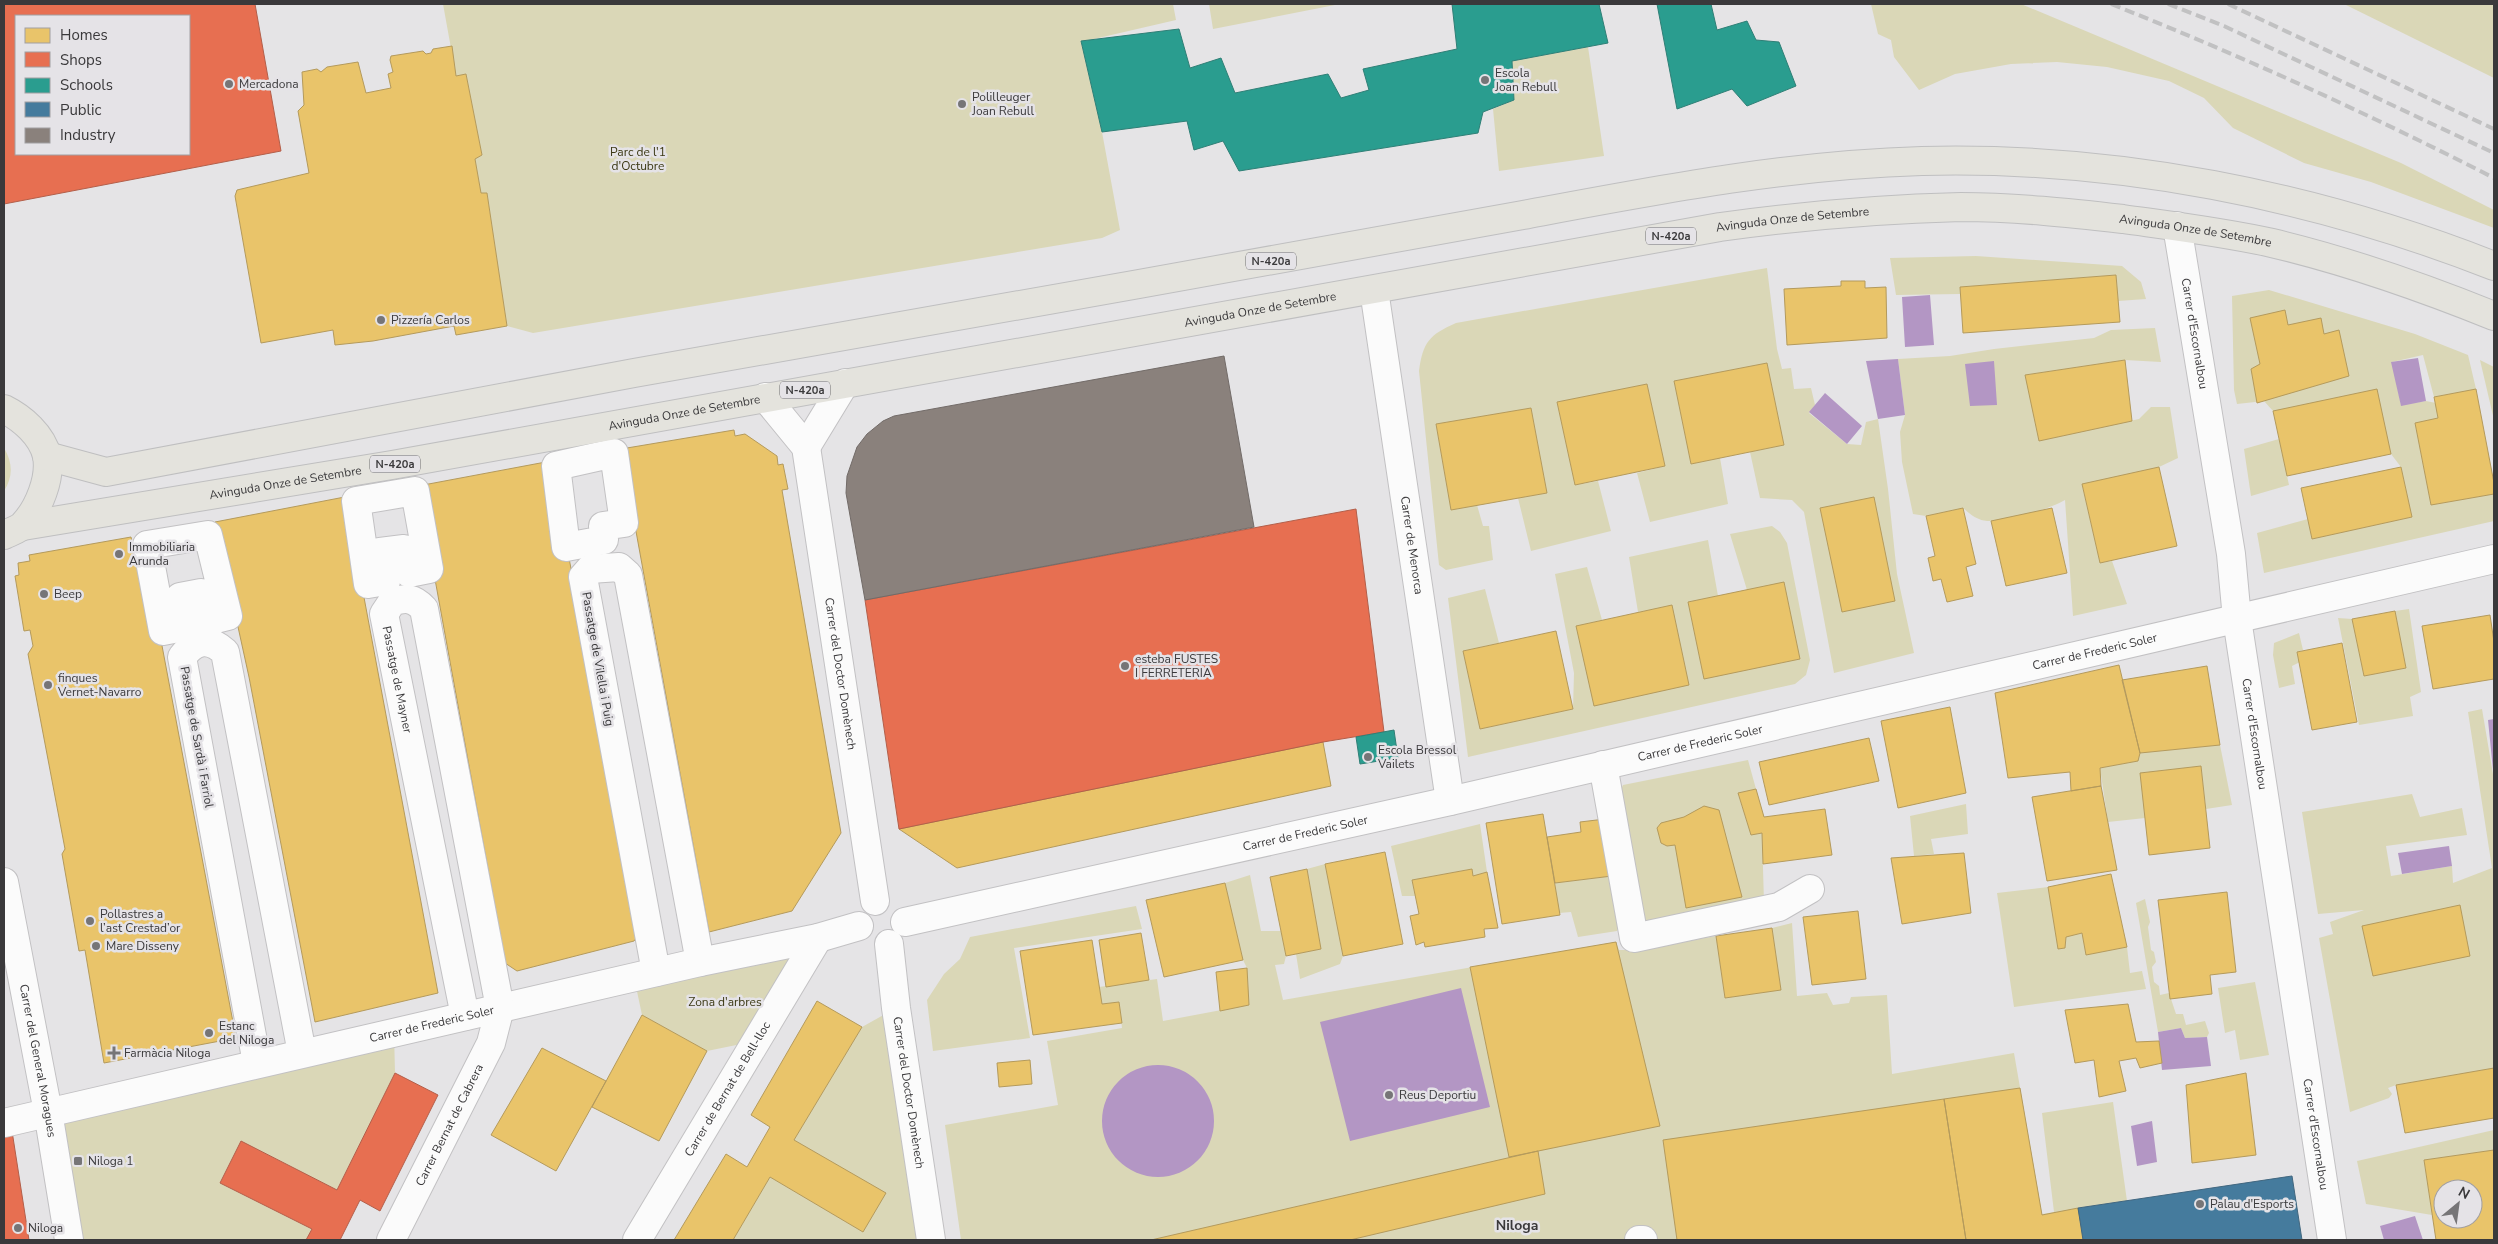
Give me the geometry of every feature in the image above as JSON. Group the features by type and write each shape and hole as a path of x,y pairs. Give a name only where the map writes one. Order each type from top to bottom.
{"main road":[{"name":"N-420a","path":"14,530 42,493 46,478 47,456 106,472 633,373 1717,179 1785,170 1927,161 2012,163 2086,168 2178,179 2264,194 2361,219 2443,246 2494,266"},
{"name":"Avinguda Onze de Setembre","path":"14,530 392,465 1720,227 1799,216 1862,211 1963,207 2071,213 2177,226 2272,243 2436,292 2494,316"},
{"path":"4,409 28,425 47,456"}],"street":[{"name":"Carrer d'Escornalbou","path":"2177,226 2231,554 2237,619 2332,1240"},
{"name":"Carrer de Menorca","path":"1374,290 1450,800"},
{"path":"765,397 806,447 845,383"},
{"name":"Carrer del Doctor Domènech","path":"806,447 875,901"},
{"path":"208,535 228,616 208,622 201,593 180,596 184,626 163,631 147,545 208,535"},
{"name":"Carrer de Frederic Soler","path":"905,922 1450,800 2494,559"},
{"name":"Passatge de Vilella i Puig","path":"656,972 583,577 590,569 618,567 628,575 700,962"},
{"name":"Passatge de Mayner","path":"464,1016 384,614 392,602 404,598 416,600 424,609 500,1008"},
{"name":"Passatge de Sardà i Farriol","path":"257,1064 182,657 190,647 203,642 215,643 225,652 302,1053"},
{"path":"1603,765 1634,938 1779,907 1810,889"},
{"name":"Carrer del General Moragues","path":"5,894 48,1112 69,1240"},
{"path":"875,901 889,901 896,904 903,914 905,922 902,934 889,944 874,944 867,940 859,926 861,914 865,907 875,901"},
{"name":"Carrer de Frederic Soler","path":"4,1122 700,962 818,938 859,926"},
{"name":"Carrer de Bernat de Bell-lloc","path":"638,1240 818,938"},
{"name":"Carrer del Doctor Domènech","path":"889,944 896,1008 932,1240"},
{"name":"Carrer Bernat de Cabrera","path":"391,1240 491,1043 500,1008"}],"green space":[{"name":"Parc de l'1 d'Octubre","path":"443,4 1173,4 1176,20 1081,42 1102,132 1120,230 1102,238 533,333 507,326 487,193 481,193 475,159 482,155 466,74 456,76"},
{"path":"1209,4 1340,4 1213,29"},
{"path":"1871,4 2021,4 2401,163 2494,210 2494,228 2371,182 2304,163 2233,128 2204,98 2169,81 2107,67 2057,62 2011,64 1955,74 1919,90 1894,57 1891,40 1878,34"},
{"path":"2344,4 2494,4 2494,78"},
{"path":"1588,47 1604,156 1499,171 1493,109 1514,100 1512,61"},
{"path":"1976,256 2122,266 2141,282 2146,299 2118,301 2116,275 1960,287 1960,294 1896,295 1890,258"},
{"path":"1767,268 1777,349 1782,369 1791,368 1794,389 1811,388 1815,405 1809,413 1847,444 1861,445 1866,422 1878,419 1897,574 1914,653 1834,673 1804,512 1792,500 1760,498 1750,452 1784,445 1767,363 1674,381 1691,464 1720,458 1728,504 1650,522 1637,473 1665,466 1647,384 1557,402 1575,485 1598,481 1611,531 1531,551 1518,498 1547,493 1531,408 1436,424 1451,510 1477,505 1483,526 1489,526 1493,560 1446,570 1439,565 1419,371 1425,346 1433,336 1456,323"},
{"path":"2269,290 2415,334 2468,355 2476,389 2434,397 2423,355 2392,362 2401,405 2426,401 2436,403 2438,418 2415,423 2431,505 2494,494 2494,521 2264,573 2257,533 2308,519 2312,539 2412,517 2401,467 2391,454 2273,411 2264,401 2237,404 2234,390 2232,296"},
{"path":"2155,328 2161,362 2125,360 2026,375 2039,441 2139,419 2151,407 2170,407 2178,458 2159,467 2082,485 2100,563 2112,561 2127,604 2073,616 2065,500 2035,512 1997,521 1979,519 1963,508 1926,516 1913,514 1902,462 1900,432 1905,415 1898,359 1950,356 2094,338 2111,330"},
{"path":"2480,360 2494,367 2494,420"},
{"path":"2279,439 2289,485 2251,496 2244,449"},
{"path":"4,448 11,470 4,491"},
{"path":"1772,526 1780,532 1787,543 1810,660 1806,675 1795,684 1468,757 1448,598 1485,589 1499,643 1463,651 1480,729 1573,709 1574,673 1555,574 1587,567 1602,620 1577,626 1689,685 1672,606 1638,612 1629,557 1708,540 1718,596 1688,602 1704,678 1800,659 1784,583 1747,590 1730,534"},
{"path":"2409,609 2421,692 2410,697 2413,716 2359,725 2338,618 2352,619 2364,676 2406,668 2395,611"},
{"path":"2299,633 2303,650 2297,652 2300,662 2292,666 2295,684 2279,688 2273,655 2274,643"},
{"path":"2482,709 2494,780 2494,1068 2396,1085 2388,1088 2392,1094 2389,1098 2350,1112 2319,938 2333,934 2330,922 2364,910 2318,914 2302,812 2412,794 2420,817 2462,808 2467,835 2386,846 2391,876 2452,866 2453,883 2492,868 2468,712"},
{"path":"2220,745 2232,805 2206,809 2201,766 2141,773 2145,818 2108,822 2100,768 2138,761 2140,753"},
{"path":"1748,760 1756,789 1738,794 1751,835 1762,833 1764,903 1643,924 1620,791 1623,785"},
{"path":"1966,804 1968,834 1931,839 1934,854 1914,856 1910,816"},
{"path":"1480,824 1487,872 1473,876 1471,869 1412,880 1415,896 1402,896 1391,846"},
{"path":"1325,864 1343,956 1340,964 1300,979 1296,954 1321,949 1307,869"},
{"name":"Reus Deportiu","path":"1250,875 1261,931 1281,931 1286,956 1284,964 1275,965 1283,1000 1616,942 1619,950 1638,950 1716,936 1725,998 1781,990 1772,928 1792,923 1797,996 1827,993 1833,1005 1849,1003 1851,997 1887,995 1892,1074 2014,1053 2042,1214 2054,1212 2042,1113 2113,1102 2127,1201 2292,1176 2302,1240 961,1240 945,1125 1058,1105 1047,1041 1122,1028 1119,1002 1102,1004 1099,987 1157,979 1163,1021 1248,1005 1247,968 1243,960 1225,883"},
{"path":"1612,876 1619,926 1617,931 1578,937 1571,912 1559,913 1555,883"},
{"path":"2048,887 2058,949 2065,948 2066,937 2082,933 2086,955 2127,947 2130,973 2142,971 2146,989 2014,1007 1997,893"},
{"path":"2145,899 2150,922 2148,927 2151,950 2154,952 2156,962 2152,967 2154,982 2159,986 2160,995 2169,993 2176,1014 2183,1014 2186,1025 2205,1021 2209,1033 2207,1037 2185,1038 2181,1028 2158,1032 2136,903"},
{"path":"1136,906 1142,929 1014,948 1030,1038 933,1051 927,1000 944,974 960,959 970,937"},
{"name":"Zona d'arbres","path":"818,938 756,1041 707,1051 642,1015 634,977"},
{"path":"2255,982 2269,1055 2240,1060 2235,1030 2225,1033 2218,988"},
{"path":"896,1008 931,1240 733,1240 770,1177 863,1232 885,1193 794,1140 862,1027"},
{"path":"394,1032 395,1073 337,1190 241,1142 220,1183 312,1229 306,1240 69,1240 48,1112"},
{"path":"2494,1130 2494,1150 2424,1160 2432,1215 2366,1204 2357,1161"}],"shaded area":[{"path":"1930,295 1934,345 1905,347 1902,297"},
{"path":"2418,358 2426,401 2401,406 2391,362"},
{"path":"1898,359 1905,415 1878,419 1866,361"},
{"path":"1994,361 1997,405 1970,406 1965,364"},
{"path":"1825,393 1862,426 1847,444 1809,412"},
{"path":"2494,719 2494,780 2488,720"},
{"path":"2449,846 2452,866 2402,874 2398,853"},
{"path":"1461,988 1490,1107 1350,1141 1320,1022"},
{"path":"2181,1028 2185,1038 2207,1037 2211,1066 2162,1070 2158,1032"},
{"path":"1158,1065 1180,1069 1198,1081 1210,1099 1214,1121 1210,1143 1198,1161 1180,1173 1158,1177 1136,1173 1118,1161 1106,1143 1102,1121 1106,1099 1118,1081 1136,1069"},
{"path":"2152,1121 2157,1162 2137,1166 2131,1126"},
{"path":"2415,1216 2423,1240 2384,1240 2380,1226"}],"building: Homes":[{"path":"452,46 456,76 466,74 482,155 475,159 481,193 487,193 507,326 456,335 454,326 373,341 335,345 333,330 261,343 235,196 237,190 309,173 298,111 304,105 302,72 317,69 321,72 327,67 358,62 366,93 391,88 388,74 393,72 391,56 423,51 426,54 431,53 433,49"},
{"path":"2116,275 2120,322 1963,333 1960,287"},
{"path":"1841,281 1865,281 1865,288 1886,287 1887,338 1787,345 1784,289 1841,286"},
{"path":"2285,310 2288,325 2321,318 2324,334 2339,330 2349,376 2257,403 2251,369 2260,364 2250,318"},
{"path":"2125,360 2132,421 2039,441 2025,375"},
{"path":"1767,363 1784,445 1691,464 1674,381"},
{"path":"1647,384 1665,466 1575,485 1557,402"},
{"path":"2377,389 2391,454 2287,476 2273,411"},
{"path":"2476,389 2494,483 2494,494 2431,505 2415,423 2438,418 2434,397"},
{"path":"1531,408 1547,493 1451,510 1436,424"},
{"path":"734,430 735,436 745,434 777,456 778,465 783,464 788,489 782,490 841,833 792,911 709,932 621,449"},
{"path":"551,461 555,555 568,553 641,932 634,941 517,971 505,963 418,486"},
{"path":"2159,467 2177,546 2100,563 2082,484"},
{"path":"2401,467 2412,517 2312,539 2301,488"},
{"path":"355,495 357,560 438,993 315,1022 249,677 215,522"},
{"path":"1874,497 1895,601 1842,612 1820,508"},
{"path":"1963,508 1976,564 1966,567 1973,596 1947,602 1941,579 1933,581 1928,558 1935,556 1926,516"},
{"path":"2052,508 2067,573 2006,586 1991,521"},
{"path":"131,537 133,546 143,545 236,1038 104,1063 85,950 79,951 62,854 65,849 28,654 33,646 30,630 24,631 15,576 19,575 18,563 30,561 29,555"},
{"path":"1784,582 1800,659 1704,679 1688,602"},
{"path":"1672,605 1689,685 1594,706 1576,626"},
{"path":"2395,611 2406,668 2364,676 2352,619"},
{"path":"2490,615 2494,642 2494,679 2433,689 2422,626"},
{"path":"1556,631 1573,709 1480,729 1463,651"},
{"path":"2342,643 2357,722 2312,730 2297,652"},
{"path":"2119,665 2140,753 2138,761 2100,768 2101,786 2071,791 2070,772 2008,778 1995,693"},
{"path":"2207,666 2220,745 2140,753 2122,680"},
{"path":"1950,707 1966,793 1898,808 1881,721"},
{"path":"1869,738 1879,781 1769,805 1759,762"},
{"path":"1323,742 1331,786 957,868 899,829"},
{"path":"2201,766 2210,848 2149,855 2140,773"},
{"path":"2101,786 2117,870 2047,881 2032,797"},
{"path":"1756,789 1764,817 1825,809 1832,855 1763,864 1762,833 1751,835 1738,793"},
{"path":"1704,806 1719,810 1742,897 1686,908 1675,845 1667,846 1661,843 1657,828 1661,823 1684,817"},
{"path":"1543,814 1560,915 1502,924 1486,823"},
{"path":"1605,819 1612,876 1555,883 1547,837 1581,832 1580,822"},
{"path":"1385,852 1403,944 1343,956 1325,864"},
{"path":"1964,853 1971,913 1902,924 1891,858"},
{"path":"1307,869 1321,949 1286,956 1270,877"},
{"path":"1472,869 1473,876 1487,872 1498,928 1484,929 1485,937 1425,947 1424,942 1416,945 1410,916 1419,914 1412,880"},
{"path":"2111,874 2127,947 2086,955 2082,933 2066,937 2065,948 2058,949 2048,887"},
{"path":"1225,883 1243,960 1164,977 1146,900"},
{"path":"2227,892 2236,972 2210,975 2212,994 2170,999 2158,900"},
{"path":"2460,905 2470,956 2373,976 2362,926"},
{"path":"1858,911 1866,979 1812,985 1803,917"},
{"path":"1772,928 1781,990 1725,998 1716,936"},
{"path":"1141,933 1149,980 1106,987 1099,940"},
{"path":"1092,940 1102,1004 1119,1002 1122,1023 1033,1035 1020,951"},
{"path":"1616,942 1660,1126 1509,1157 1470,967"},
{"path":"1247,968 1249,1005 1220,1011 1216,972"},
{"path":"817,1001 862,1027 794,1140 886,1193 863,1232 770,1177 733,1240 674,1240 726,1154 747,1167 770,1127 751,1115"},
{"path":"2128,1004 2136,1042 2159,1041 2162,1063 2140,1068 2136,1058 2119,1061 2126,1091 2099,1097 2094,1060 2075,1063 2065,1010"},
{"path":"642,1015 707,1051 659,1141 592,1107"},
{"path":"542,1048 606,1081 556,1171 491,1135"},
{"path":"1030,1060 1032,1084 999,1087 997,1063"},
{"path":"2494,1068 2494,1118 2405,1133 2396,1085"},
{"path":"2246,1073 2256,1155 2192,1163 2186,1085"},
{"path":"2020,1088 2042,1215 2078,1208 2084,1240 1966,1240 1944,1099"},
{"path":"1944,1099 1966,1240 1677,1240 1663,1140"},
{"path":"2494,1150 2494,1240 2436,1240 2434,1229 2483,1229 2483,1179 2433,1179 2433,1220 2424,1160"},
{"path":"1538,1151 1545,1194 1350,1240 1151,1240"}],"building: Shops":[{"name":"Mercadona","path":"4,4 255,4 281,151 4,204"},
{"name":"esteba FUSTES I FERRETERIA","path":"1356,509 1384,732 1323,742 899,829 865,600"},
{"path":"395,1073 438,1095 380,1211 360,1200 340,1240 306,1240 312,1229 220,1183 241,1141 337,1190"},
{"path":"12,1131 29,1240 4,1240 4,1133"}],"building: Schools":[{"path":"1452,4 1599,4 1608,43 1512,61 1514,100 1483,112 1478,133 1239,171 1223,141 1194,150 1187,121 1102,132 1081,41 1179,29 1190,68 1221,58 1235,93 1328,74 1341,98 1369,90 1363,69 1457,49"},
{"path":"1657,4 1711,4 1717,30 1747,21 1756,40 1779,42 1796,86 1747,106 1732,89 1677,109"},
{"path":"1394,730 1398,758 1360,764 1356,737"}],"building: Public":[{"name":"Palau d'Esports","path":"2292,1176 2302,1240 2083,1240 2078,1208"}],"building: Industry":[{"path":"1224,356 1254,527 865,600 846,493 847,476 857,447 867,434 883,421 894,416"}],"railway":[{"path":"2111,4 2305,86 2494,178"},
{"path":"2168,4 2224,26 2494,153"},
{"path":"2228,4 2494,129"}],"place":[{"name":"Escola Joan Rebull","path":"1485,80"},
{"name":"Mercadona","path":"229,84"},
{"name":"Polilleuger Joan Rebull","path":"962,104"},
{"name":"Pizzería Carlos","path":"381,320"},
{"name":"Immobiliaria Arunda","path":"119,554"},
{"name":"Beep","path":"44,594"},
{"name":"esteba FUSTES I FERRETERIA","path":"1125,666"},
{"name":"finques Vernet-Navarro","path":"48,685"},
{"name":"Escola Bressol Vailets","path":"1368,757"},
{"name":"Pollastres a l’ast Crestad’or","path":"90,921"},
{"name":"Mare Disseny","path":"96,946"},
{"name":"Estanc del Niloga","path":"209,1033"},
{"name":"Farmàcia Niloga","path":"114,1053"},
{"name":"Reus Deportiu","path":"1389,1095"},
{"name":"Niloga 1","path":"78,1161"},
{"name":"Palau d'Esports","path":"2200,1204"},
{"name":"Niloga","path":"18,1228"}],"district":[{"name":"Niloga","path":"1517,1225"}]}
